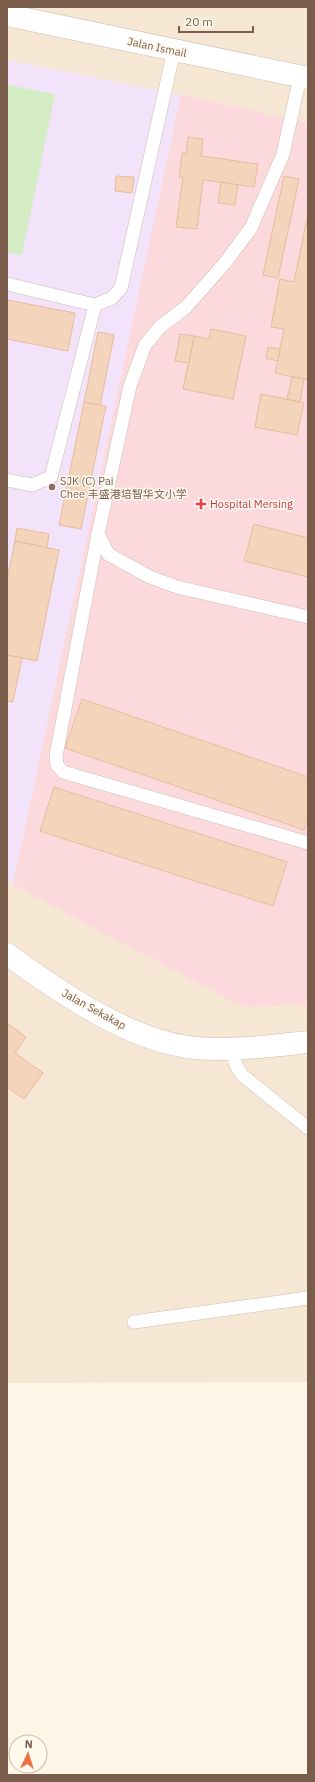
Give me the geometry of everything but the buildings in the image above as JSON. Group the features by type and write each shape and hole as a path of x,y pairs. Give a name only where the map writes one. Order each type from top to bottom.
{"street":[{"name":"Jalan Ismail","path":"7,15 304,77"},
{"name":"Jalan Sekakap","path":"7,954 42,980 112,1022 155,1039 194,1048 234,1049 308,1042"}],"lane":[{"path":"7,284 96,304 112,298 121,288 174,50"},
{"path":"304,77 284,154 251,228 224,264 186,307 160,327 145,345 130,386 98,534 56,756 57,765 63,772 308,843"},
{"path":"7,480 32,485 51,477 96,304"},
{"path":"98,534 108,554 150,577 177,587 308,617"},
{"path":"234,1049 235,1063 242,1075 308,1128"},
{"path":"134,1322 308,1298"}],"shaded area":[{"path":"7,7 308,7 308,1382 7,1383"},
{"name":"SJK (C) Pai Chee 丰盛港培智华文小学","path":"7,60 181,95 13,885 7,880"},
{"name":"Hospital Mersing","path":"181,95 308,123 308,1005 243,1007 13,885"}],"green space":[{"path":"7,85 55,94 22,255 7,252"}],"place":[{"name":"SJK (C) Pai Chee 丰盛港培智华文小学","path":"52,487"},
{"name":"Hospital Mersing","path":"201,504"}]}
